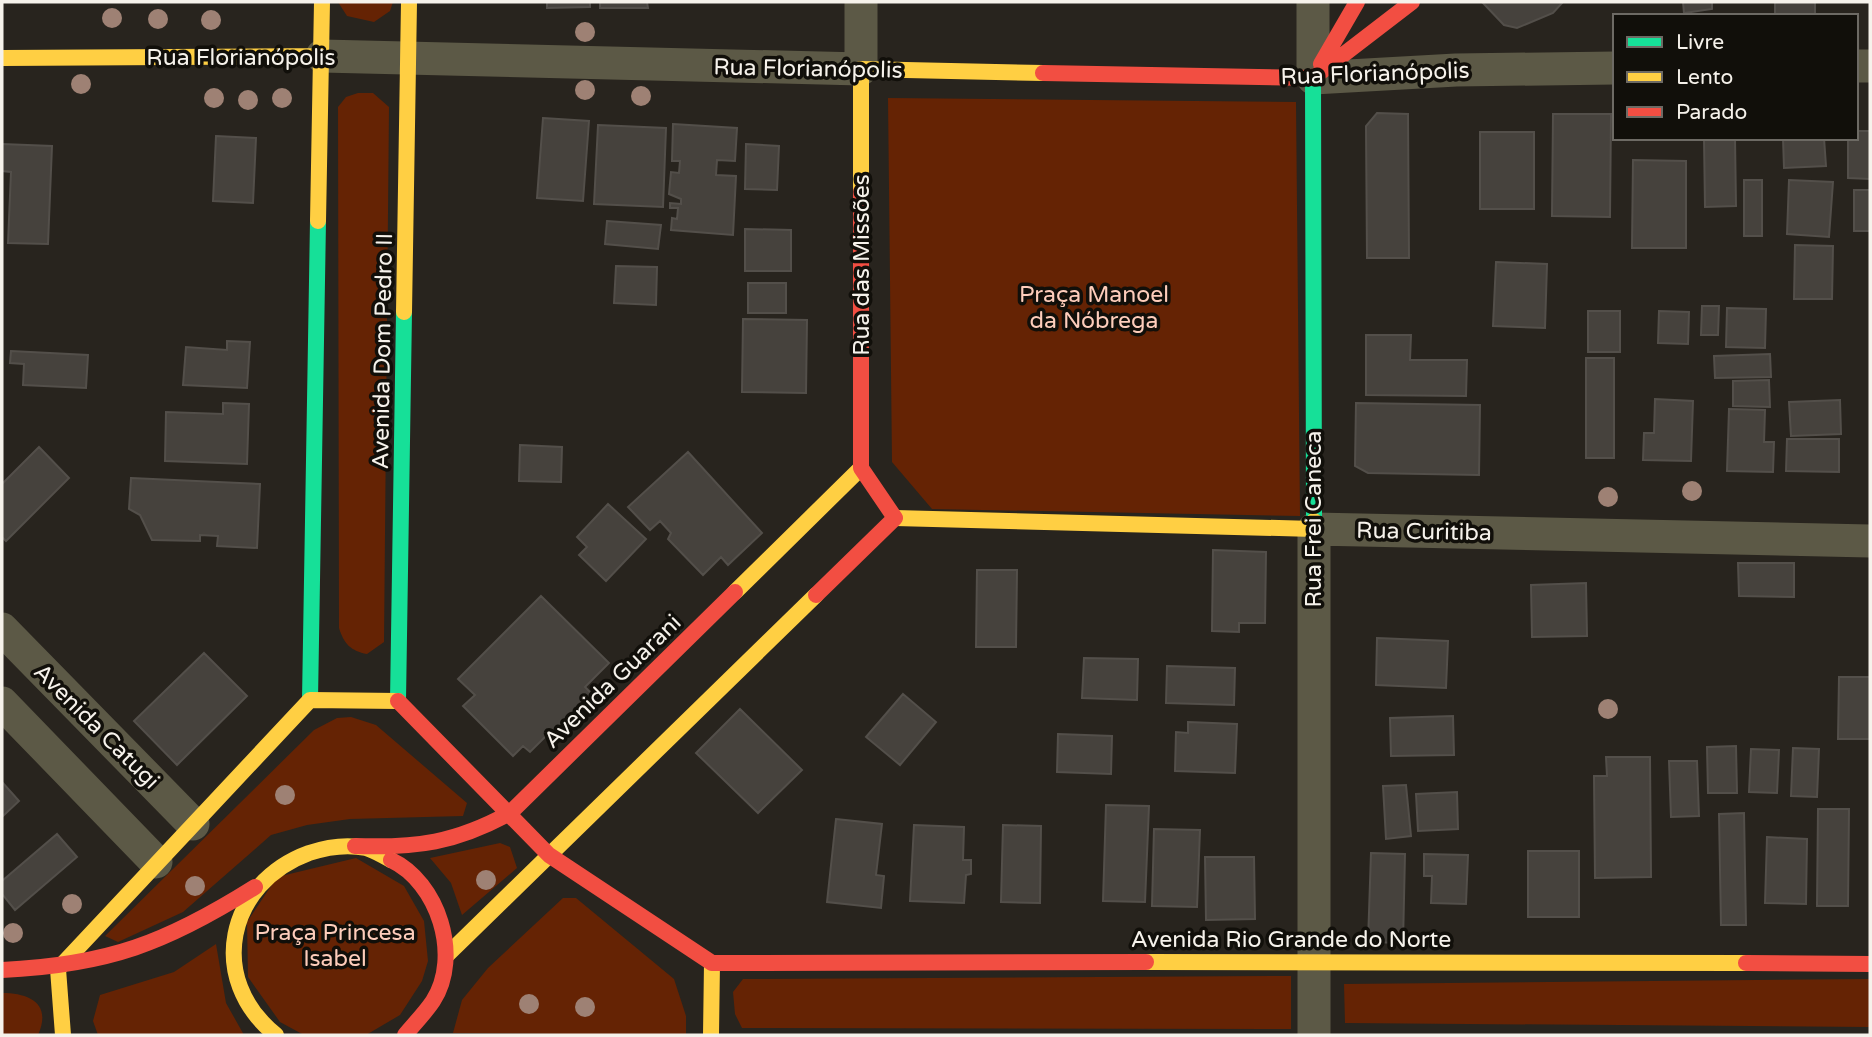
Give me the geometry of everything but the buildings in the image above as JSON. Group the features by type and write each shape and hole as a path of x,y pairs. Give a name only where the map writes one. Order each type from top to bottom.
{"street":[{"path":"63,1035 58,970 310,700 323,2"},
{"name":"Avenida Dom Pedro II","path":"398,701 410,2"},
{"name":"Rua das Missões","path":"861,2 861,468"},
{"name":"Rua Frei Caneca","path":"1313,2 1314,1035"},
{"path":"1313,78 1357,2"},
{"path":"1313,78 1412,2"},
{"name":"Rua Florianópolis","path":"2,58 322,56 1313,78 1456,70 1613,68"},
{"path":"447,955 895,518 861,468"},
{"name":"Avenida Guarani","path":"255,887 275,867 300,853 327,846 420,848 472,835 510,813 861,468"},
{"name":"Rua Curitiba","path":"895,518 1870,541"},
{"name":"Avenida Catugi","path":"2,629 193,824"},
{"path":"310,700 398,701 548,855 712,963 711,1035"},
{"path":"2,703 156,862"},
{"path":"355,846 385,855 411,872 431,896 443,924 447,955 440,990 422,1020 405,1035"},
{"path":"2,971 58,970 151,946 194,927 255,887"},
{"path":"255,887 240,914 233,945 236,976 247,1005 276,1035"},
{"name":"Avenida Rio Grande do Norte","path":"712,963 1312,961 1870,964"}],"green space":[{"path":"338,2 393,2 390,11 374,22 347,16"},
{"path":"358,93 373,93 389,107 384,642 367,654 349,646 339,628 338,107 346,97"},
{"name":"Praça Manoel da Nóbrega","path":"888,98 1296,102 1300,516 932,509 892,462"},
{"path":"351,717 376,725 467,803 463,816 350,819 307,825 271,835 183,912 118,942 105,936 314,730 337,718"},
{"path":"500,843 510,847 517,868 462,915 451,883 430,858"},
{"name":"Praça Princesa Isabel","path":"356,858 404,886 424,921 428,961 422,981 400,1015 366,1035 304,1035 280,1022 248,977 247,922 277,877"},
{"path":"563,898 576,898 674,979 686,1016 686,1035 453,1033 462,1000 488,968"},
{"path":"216,944 226,1003 244,1035 98,1035 93,1021 100,995 174,972"},
{"path":"1291,976 1291,1029 742,1028 735,1014 733,992 743,979"},
{"path":"1870,979 1870,1027 1345,1023 1344,984"},
{"path":"2,993 21,995 36,1002 42,1015 38,1035 2,1035"}],"traffic: fast":[{"path":"1313,78 1314,521"},
{"path":"310,700 318,221"},
{"path":"398,701 404,312"}],"traffic: slow":[{"path":"318,221 322,2"},
{"path":"404,312 409,2"},
{"path":"2,58 322,56"},
{"path":"861,192 861,69 1043,73"},
{"path":"735,592 861,468"},
{"path":"895,518 1314,529 1314,521"},
{"path":"447,955 816,595"},
{"path":"310,700 398,701"},
{"path":"58,969 310,700"},
{"path":"276,1035 254,1012 240,987 234,961 236,934 244,909 259,886 281,867 323,849 352,846 366,848 391,860"},
{"path":"1146,962 1746,963"},
{"path":"711,1035 712,963"},
{"path":"58,969 63,1035"}],"traffic: jam":[{"path":"1321,64 1357,2"},
{"path":"1313,78 1412,2"},
{"path":"1043,73 1313,78"},
{"path":"861,192 861,468 895,518"},
{"path":"816,595 895,518"},
{"path":"355,846 398,846 435,842 471,831 510,813 735,592"},
{"path":"398,701 549,855 712,963"},
{"path":"391,860 407,871 433,902 445,942 441,983 433,1001 405,1035"},
{"path":"2,970 74,963 135,948 193,923 255,887"},
{"path":"712,963 1146,962"},
{"path":"1746,963 1870,964"}]}
